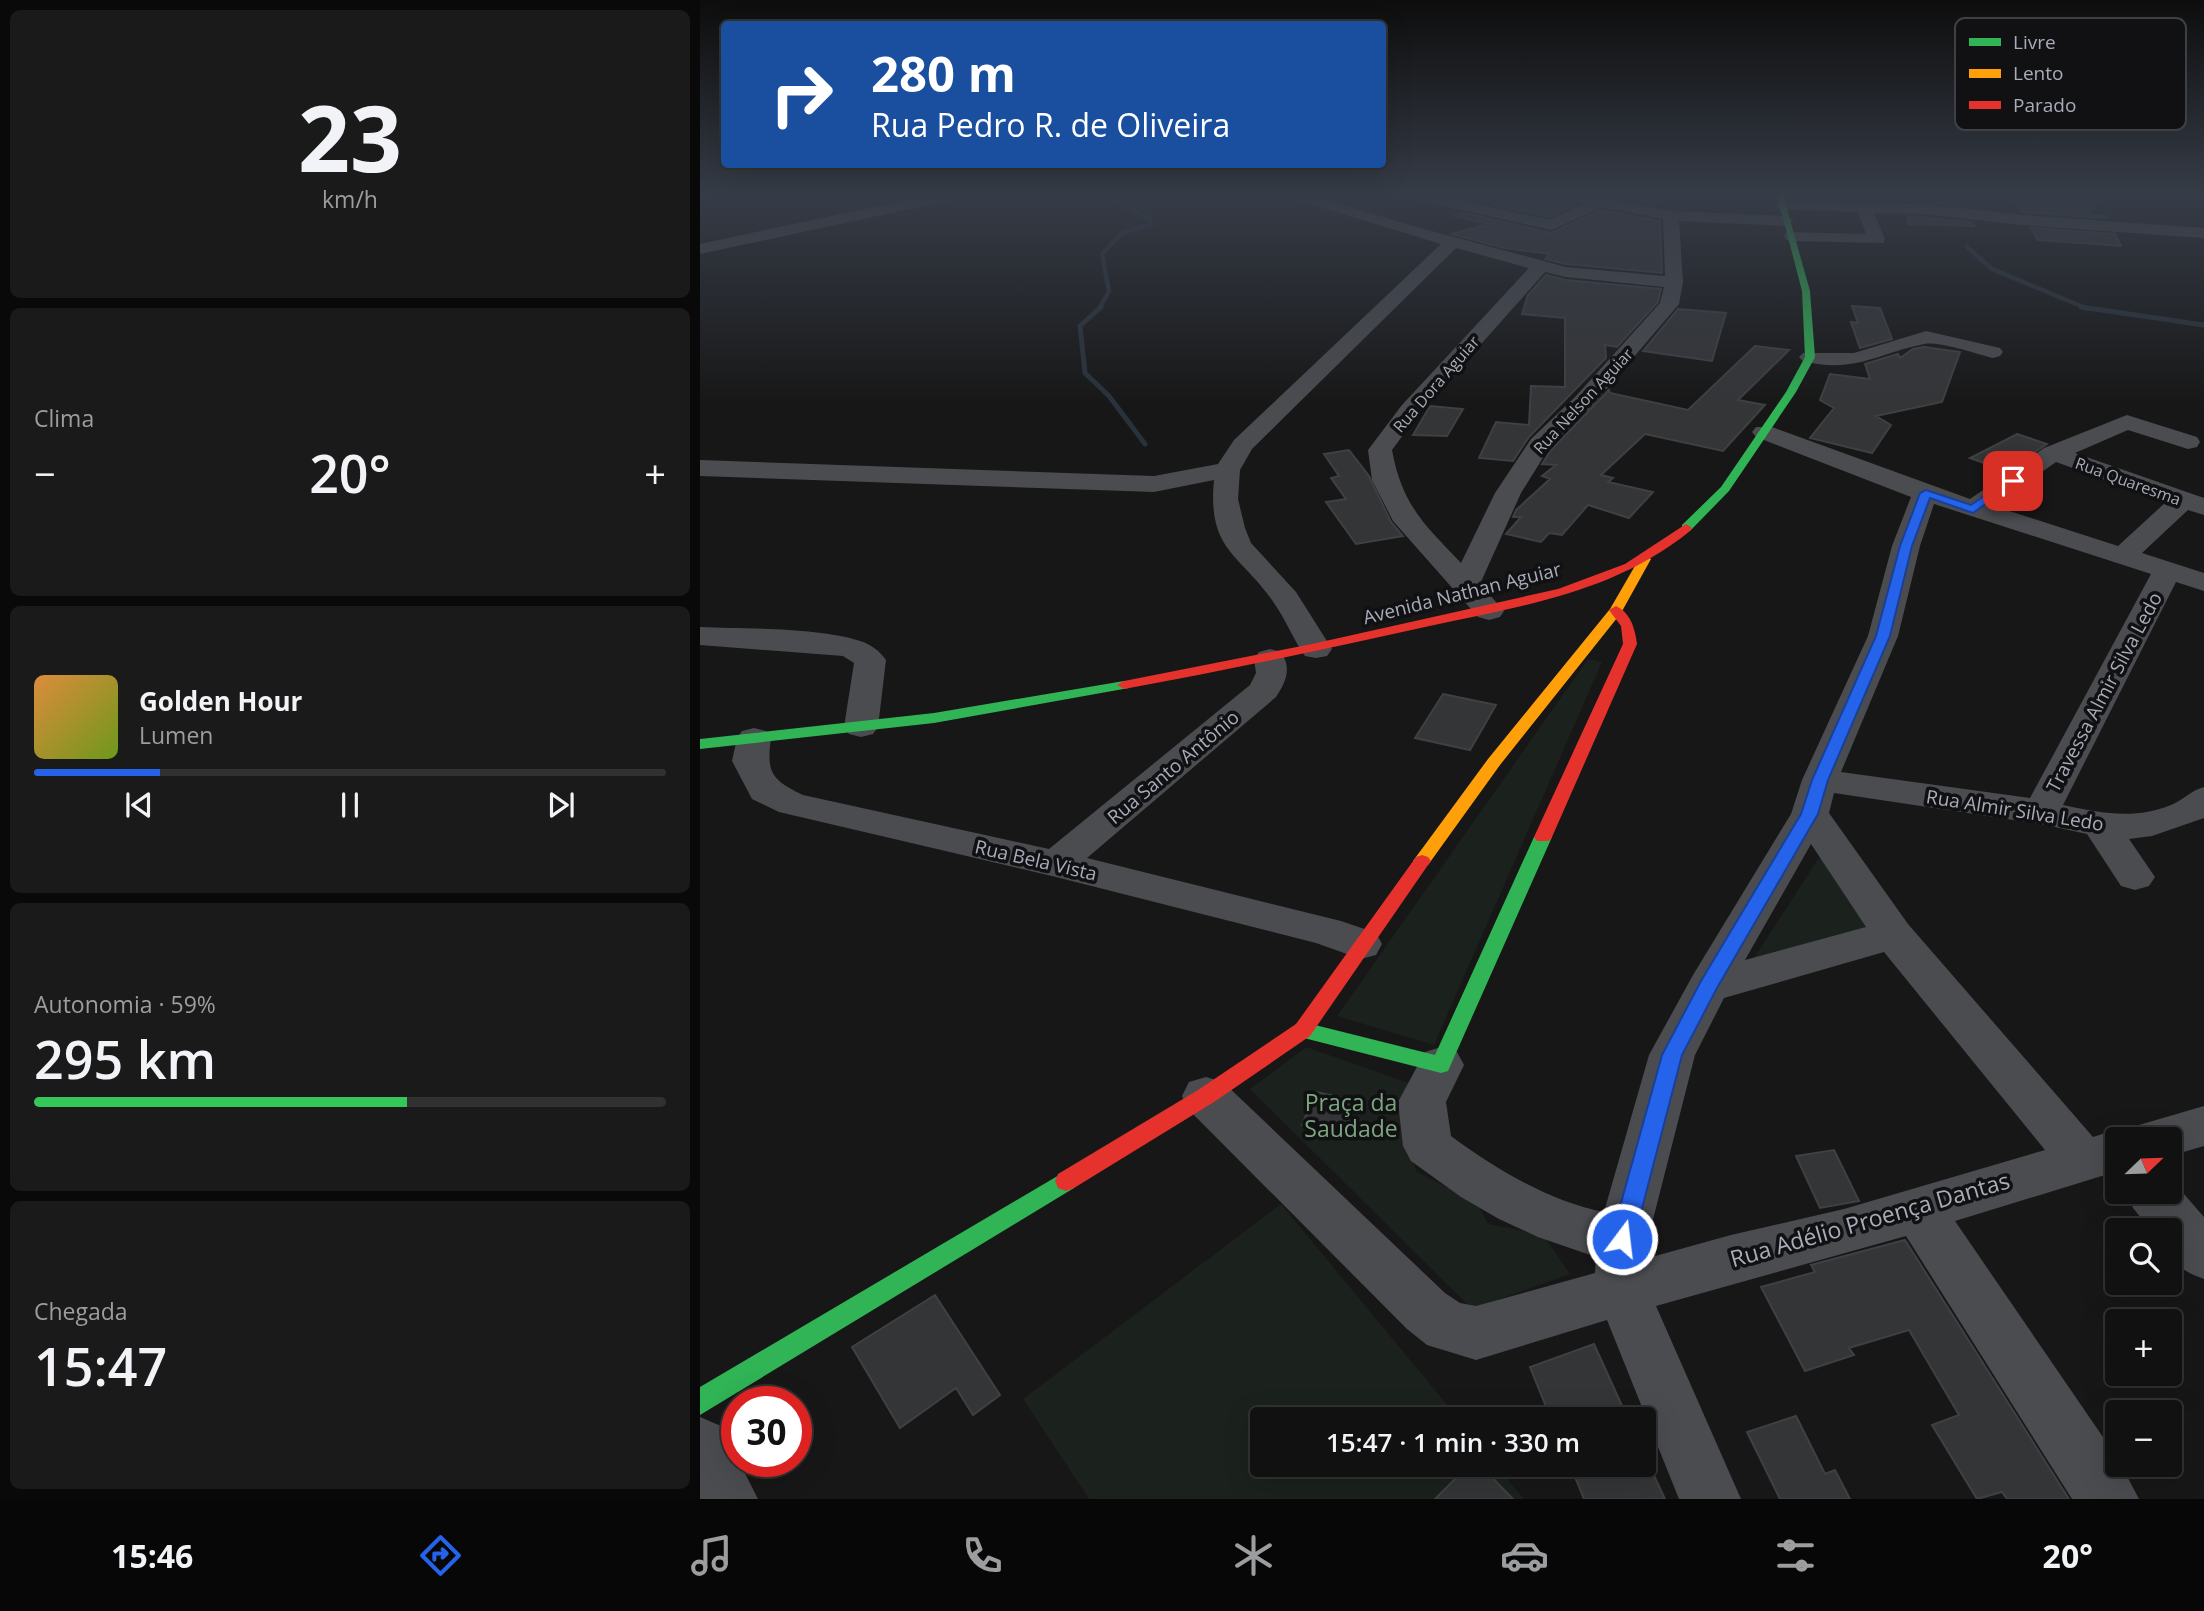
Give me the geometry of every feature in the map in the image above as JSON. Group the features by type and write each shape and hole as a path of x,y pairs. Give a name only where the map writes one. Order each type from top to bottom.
{"main road":[{"path":"1799,265 1806,291 1810,357"},
{"name":"Avenida Nathan Aguiar","path":"700,744 934,718 1270,659 1489,611 1588,583 1645,559 1678,535 1725,489 1765,432 1810,357"},
{"path":"700,1402 1206,1096 1303,1030 1494,762 1616,610 1645,559"},
{"path":"1303,1030 1441,1065 1630,644 1628,626 1616,610"}],"street":[{"path":"1316,649 1286,598 1238,546 1225,499 1227,470 1243,445 1429,265"},
{"path":"1541,265 1598,276 1674,282"},
{"name":"Rua Dora Aguiar","path":"1489,611 1406,521 1385,480 1380,450 1410,410 1541,265"},
{"name":"Rua Nelson Aguiar","path":"1465,584 1508,493 1540,444 1584,401 1668,304 1674,282 1673,265"},
{"path":"1810,357 1849,360 1926,337 1993,352"},
{"path":"1973,509 2053,453 2127,422 2188,442"},
{"path":"1765,432 1926,493 2204,582"},
{"name":"Rua Quaresma","path":"2053,453 2194,504"},
{"path":"700,468 1154,484 1227,470"},
{"path":"1622,1265 1672,1055 1815,797 1883,636 1906,546 1926,493"},
{"path":"2122,557 2194,504"},
{"name":"Travessa Almir Silva Ledo","path":"2041,812 2166,572"},
{"path":"700,636 806,642 852,648 870,660 862,727"},
{"name":"Rua Santo Antônio","path":"1056,864 1264,690 1272,673 1270,659"},
{"name":"Rua Bela Vista","path":"754,738 750,761 765,791 792,804 1056,864 1325,931 1362,944"},
{"path":"1815,797 1893,935 2105,1138"},
{"name":"Rua Almir Silva Ledo","path":"1815,797 2041,812 2099,825 2139,827 2186,813 2204,799"},
{"path":"2099,825 2135,877"},
{"path":"1708,986 1893,935"},
{"path":"1441,1065 1422,1102 1428,1146 1455,1167 1526,1206 1574,1228 1622,1265 1710,1499"},
{"path":"1206,1096 1426,1311 1447,1326 1476,1334 1622,1265"},
{"name":"Rua Adélio Proença Dantas","path":"2182,1132 2204,1126"},
{"name":"Rua Adélio Proença Dantas","path":"1622,1265 1918,1210 2105,1154"},
{"path":"2161,1204 2204,1255"},
{"path":"1918,1210 2108,1499"},
{"path":"700,1447 727,1499"}],"green space":[{"name":"Praça da Saudade","path":"1588,659 1602,662 1434,1045 1337,1016"},
{"path":"1818,859 1831,859 1892,925 1747,969"},
{"name":"Praça da Saudade","path":"1306,1047 1409,1083 1401,1127 1417,1172 1476,1202 1488,1224 1543,1235 1570,1274 1472,1309 1250,1089"},
{"path":"1281,1204 1449,1407 1250,1407 1250,1477 1506,1477 1524,1499 1089,1499 1023,1399"}],"building":[{"path":"1576,265 1662,265 1662,273"},
{"path":"1546,275 1566,280 1661,289 1658,302 1617,347 1605,345 1606,358 1529,437 1513,461 1479,458 1496,422 1529,425 1531,386 1565,387 1565,318 1522,314 1528,295"},
{"path":"1852,306 1880,308 1892,339 1860,348 1851,322 1858,323"},
{"path":"1678,309 1726,313 1712,361 1643,351"},
{"path":"1755,346 1789,350 1738,400 1765,405 1723,451 1645,434 1601,475 1613,478 1608,482 1653,492 1629,518 1588,505 1562,535 1549,533 1541,542 1506,534 1521,517 1513,517 1516,510 1550,479 1542,476 1556,465 1542,464 1551,450 1609,390 1610,393 1688,410"},
{"path":"1924,347 1960,352 1942,402 1876,416 1891,425 1872,453 1810,438 1834,408 1820,400 1830,374 1870,379 1865,364 1898,354 1900,358 1913,349"},
{"path":"1430,406 1463,409 1447,436 1413,435"},
{"path":"2017,434 2047,444 2006,471 1970,458"},
{"path":"1349,450 1369,476 1391,522 1403,536 1356,544 1326,502 1346,499 1331,478 1339,476 1324,454"},
{"path":"1443,694 1496,705 1470,750 1415,738"},
{"path":"1316,1092 1357,1101 1344,1134 1302,1125"},
{"path":"1834,1150 1859,1201 1820,1208 1796,1156"},
{"path":"1905,1240 2069,1499 2007,1499 2002,1492 1977,1499 1932,1425 1959,1415 1909,1330 1849,1348 1854,1355 1805,1371 1761,1287 1815,1272 1811,1265"},
{"path":"935,1295 1000,1395 973,1415 956,1388 900,1428 852,1347"},
{"path":"1594,1344 1623,1407 1546,1407 1530,1367"},
{"path":"1796,1416 1825,1474 1835,1470 1850,1499 1780,1499 1747,1432"},
{"path":"1457,1477 1492,1477 1513,1499 1435,1499"},
{"path":"1575,1477 1655,1477 1665,1499 1584,1499"}],"waterway":[{"path":"1099,309 1109,291 1104,265"},
{"path":"1987,265 2084,307"},
{"path":"2084,307 2204,325"},
{"path":"1099,309 1080,326 1085,373 1109,396 1145,444"}],"traffic: fast":[{"path":"1686,528 1725,489 1791,392 1810,357 1806,291 1799,265"},
{"path":"700,744 934,718 1124,685"},
{"path":"1303,1030 1441,1065 1543,837"},
{"path":"700,1402 1066,1181"}],"traffic: slow":[{"path":"1422,861 1494,762 1616,610 1645,559"}],"traffic: jam":[{"path":"1124,685 1312,648 1563,592 1630,566 1660,549 1686,528"},
{"path":"1543,837 1630,644 1628,626 1616,610"},
{"path":"1066,1181 1206,1096 1303,1030 1422,861"}],"route":[{"path":"1622,1239 1672,1055 1708,986 1810,814 1820,780 1883,636 1906,546 1926,493 1973,509 2013,481"}]}
